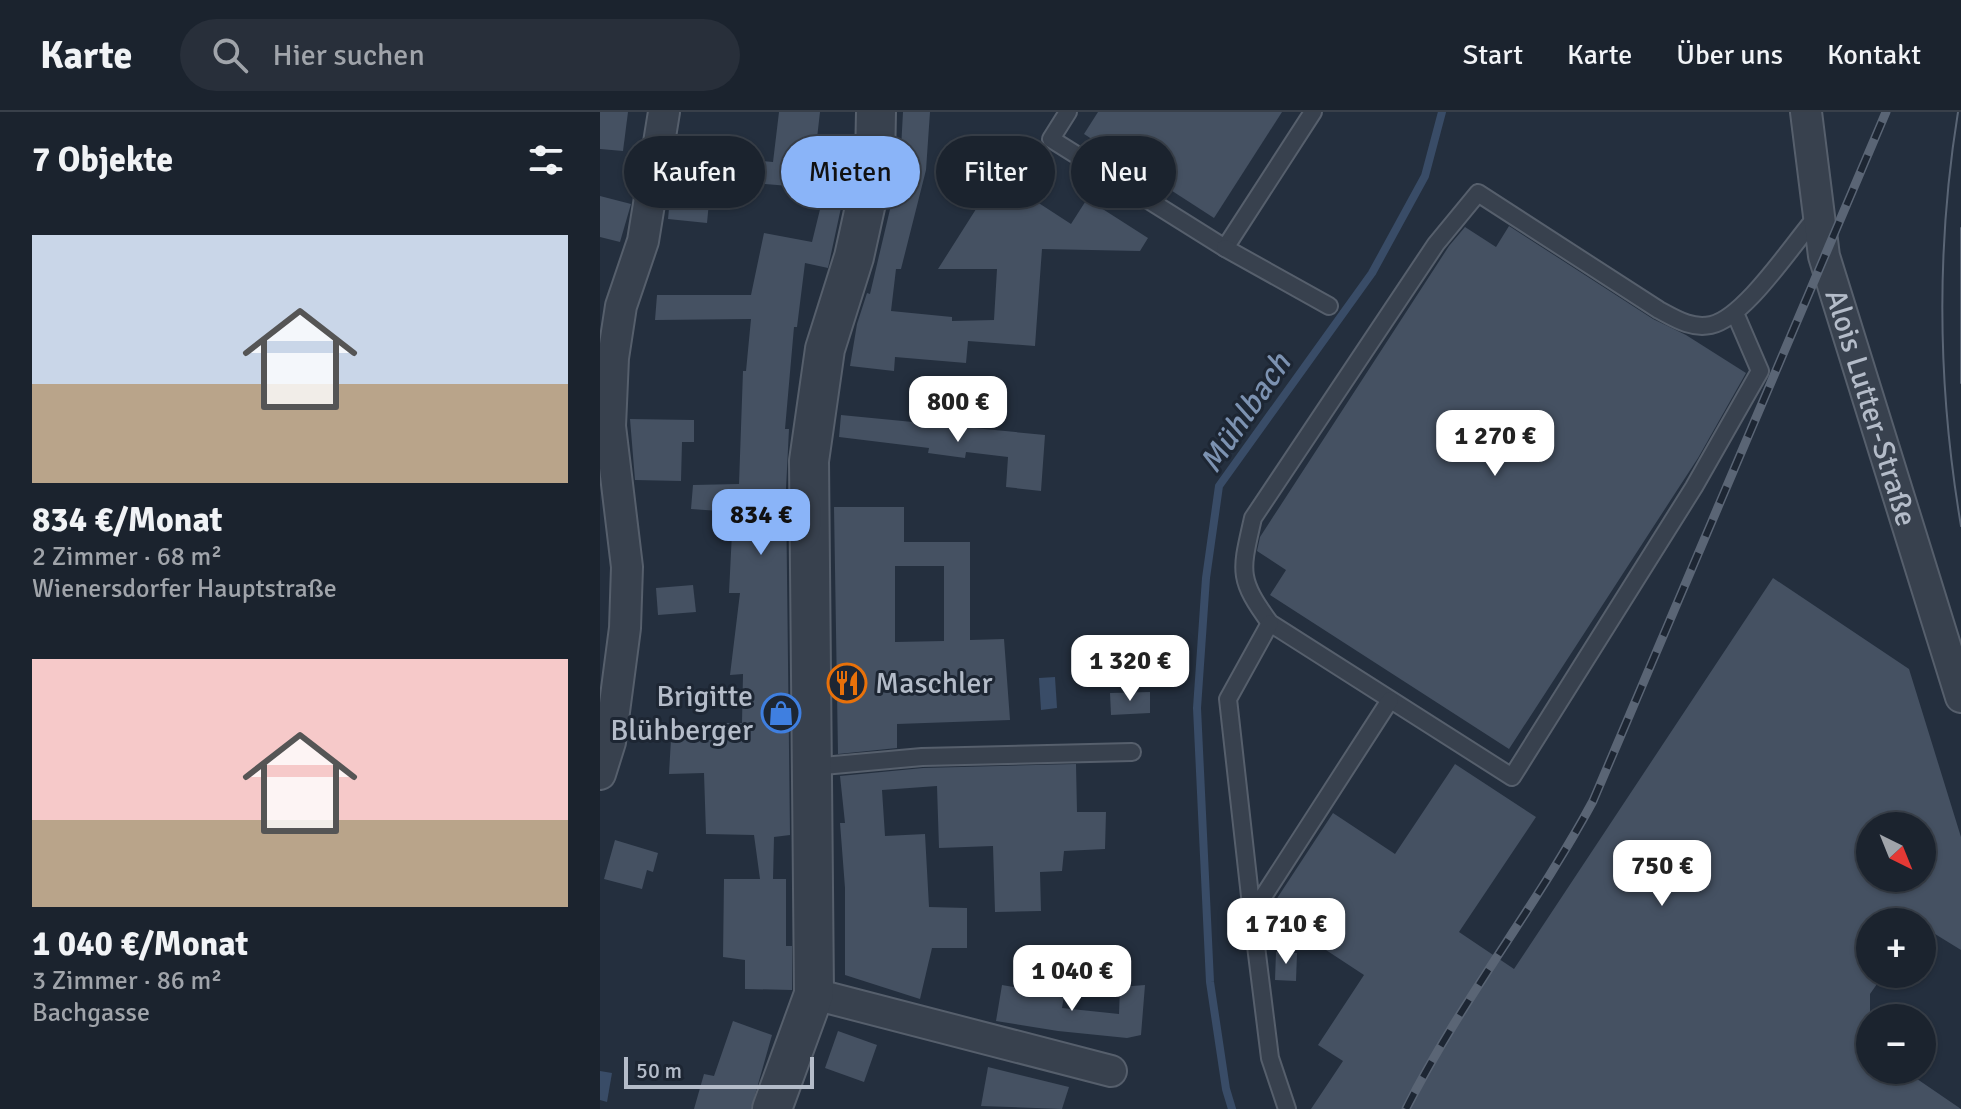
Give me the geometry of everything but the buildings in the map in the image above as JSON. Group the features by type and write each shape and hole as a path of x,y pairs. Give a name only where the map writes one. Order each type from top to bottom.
{"street":[{"path":"600,774 610,742 625,628 614,567 610,426 613,358 621,306 643,241 664,112"},
{"path":"772,1109 814,994 809,461 825,349 854,257 875,162 876,112"},
{"name":"Alois Lutter-Straße","path":"1812,116 1824,256 1961,697"},
{"path":"814,994 1111,1071"}],"lane":[{"path":"1068,112 1051,139 1225,248 1329,306"},
{"path":"1225,248 1313,112"},
{"path":"1735,313 1760,371 1694,487 1512,777 1270,623 1247,591 1244,560 1253,518 1436,244 1478,193 1659,310 1689,326 1713,325 1735,313 1820,213"},
{"path":"1270,623 1228,699 1270,1058 1287,1109"},
{"path":"1252,914 1390,700"},
{"path":"812,767 922,757 1132,752"}],"water":[{"path":"1055,677 1057,708 1041,710 1039,678"},
{"path":"600,1071 612,1073 607,1102 600,1100"}],"waterway":[{"name":"Mühlbach","path":"1232,1109 1226,1089 1210,982 1197,708 1206,578 1219,486 1372,273 1425,176 1442,112"}],"tram line":[{"path":"1958,112 1946,215 1943,319 1948,423 1961,526"},
{"path":"1961,228 1961,383"}],"railway":[{"path":"1406,1109 1450,1031 1593,801 1886,112"}],"place":[{"name":"Maschler","path":"847,683"},
{"name":"Brigitte Blühberger","path":"781,713"}]}
